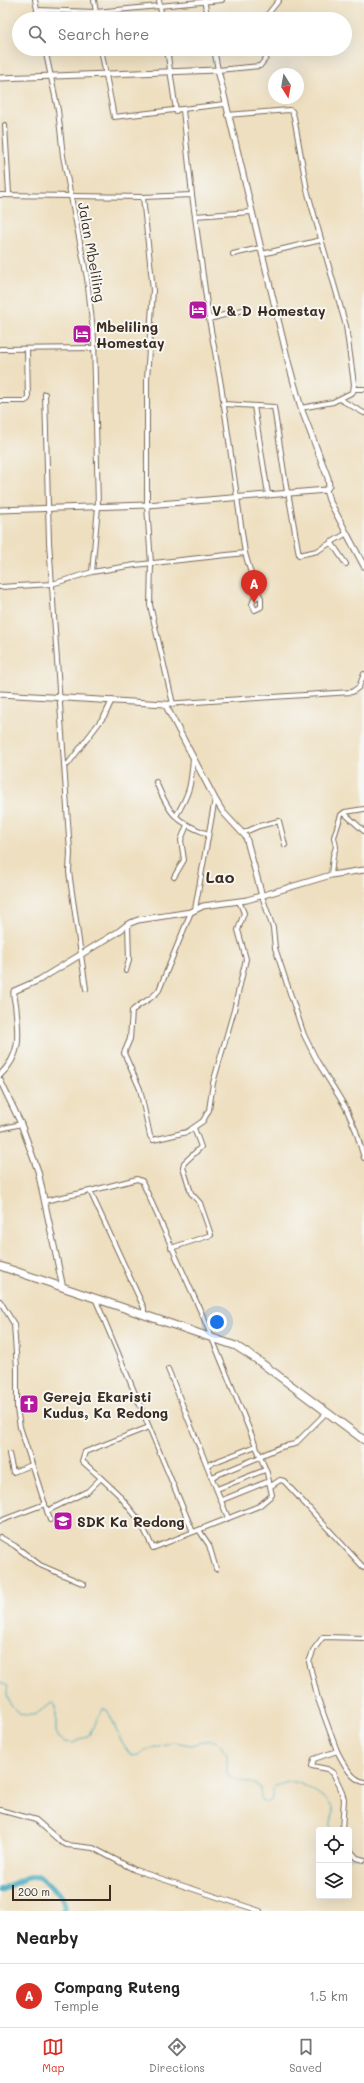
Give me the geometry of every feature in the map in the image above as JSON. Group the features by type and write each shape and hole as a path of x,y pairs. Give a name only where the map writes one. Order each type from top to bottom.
{"highway":[{"path":"0,1266 244,1350 364,1440"}],"street":[{"path":"35,0 37,10 96,12 222,0"},
{"path":"94,0 96,12"},
{"path":"159,0 161,12"},
{"path":"270,12 279,0"},
{"path":"205,1 207,12"},
{"name":"Jalan Mbeliling","path":"46,56 58,110 63,156 88,278 95,348 98,506 92,572"},
{"path":"102,56 104,73 114,117 176,111 225,104"},
{"path":"168,56 176,111"},
{"path":"215,56 225,104 260,248 301,408 328,478 329,486 326,490 332,507 364,566"},
{"path":"0,78 218,70 260,66 266,56"},
{"path":"182,110 209,319 236,498 246,553 259,596"},
{"path":"228,115 287,110 292,111 307,190 346,326 354,389 350,394 341,400 301,408"},
{"path":"5,125 9,194"},
{"path":"0,195 144,197 192,194"},
{"path":"144,197 153,290 147,379 147,505 151,564 150,611 172,704"},
{"path":"195,216 252,212"},
{"path":"262,254 321,240"},
{"path":"233,254 260,248"},
{"path":"209,319 243,310"},
{"path":"0,349 95,348"},
{"path":"0,401 25,401 28,399 27,349"},
{"path":"354,389 364,389"},
{"path":"46,394 48,507 70,852 69,872 86,990"},
{"path":"341,400 364,412"},
{"path":"223,404 254,406 268,405 274,407 299,554 314,552 347,533"},
{"path":"254,406 268,494"},
{"path":"0,510 48,507 147,505 326,490"},
{"path":"331,542 346,564"},
{"path":"0,587 52,584 92,572 246,553"},
{"path":"0,694 59,696 172,704 352,692 359,687 364,674"},
{"path":"64,765 68,764 105,715 112,700"},
{"path":"165,704 215,799 223,812 243,833 251,852 262,896 273,928 275,948 304,1034 319,1064 346,1108 356,1132 364,1158"},
{"path":"176,816 187,799 191,785 193,757"},
{"path":"156,782 166,807 187,825 208,834"},
{"path":"215,799 193,911 159,990 152,999 140,1004 132,1011 130,1039 124,1052 140,1089 151,1138 162,1139 188,1132 203,1121 209,1110 213,1083 234,1010 246,959 238,930 244,913 239,901"},
{"path":"331,875 333,856 336,846 334,837 340,816 344,813 364,809"},
{"path":"344,813 364,831"},
{"path":"243,833 259,826 279,821 285,845"},
{"path":"174,877 184,860 181,842 187,825"},
{"path":"0,1075 12,1060 18,1048 18,1028 14,991 39,980 118,932 128,924 138,920 193,911 262,896 331,875 364,870"},
{"path":"126,971 129,960 128,924"},
{"path":"0,1080 21,1124 38,1171 64,1288"},
{"path":"0,1129 21,1124"},
{"path":"171,1248 211,1235 200,1203 191,1193 183,1167 184,1163 201,1148 194,1128"},
{"path":"44,1201 140,1179 148,1193 212,1339 256,1446 271,1486 272,1495 267,1501 152,1548 140,1521 118,1494 82,1461 85,1452 149,1427"},
{"path":"90,1191 144,1308 144,1316"},
{"path":"94,1298 193,1532"},
{"path":"0,1301 14,1324 17,1368 17,1409 20,1427 50,1520"},
{"path":"168,1369 228,1518"},
{"path":"212,1477 281,1447 295,1444 328,1412"},
{"path":"207,1465 256,1446"},
{"path":"9,1454 13,1472 32,1465"},
{"path":"217,1489 265,1470"},
{"path":"47,1511 92,1489 100,1479"},
{"path":"271,1486 280,1480 284,1481 364,1568"},
{"path":"222,1500 269,1481"},
{"path":"0,1521 45,1504"},
{"path":"199,1530 209,1545 216,1569"},
{"path":"0,1537 40,1565 84,1584"},
{"path":"364,1638 323,1637 310,1658 318,1699 336,1751 356,1778 364,1782"},
{"path":"336,1751 314,1759 312,1766 327,1769 332,1773 340,1787 344,1799 342,1827"},
{"path":"0,1810 36,1820 61,1842 67,1845 93,1848 135,1870 260,1911"},
{"path":"352,1853 357,1858 364,1860"}],"waterway":[{"path":"0,1683 8,1686 7,1692 10,1704 14,1709 24,1715 36,1714 52,1703 56,1706 56,1732 59,1738 65,1742 73,1743 89,1735 103,1709 107,1710 123,1745 132,1756 138,1755 145,1750 173,1742 191,1745 209,1740 218,1742 227,1755 227,1774 230,1777 260,1787 261,1799 267,1803 273,1799 273,1787 289,1782 299,1783 317,1793 332,1807 333,1811 330,1827"},
{"path":"357,1856 364,1854"},
{"path":"0,1890 26,1878 38,1876 63,1897 65,1908 63,1911"}],"place":[{"name":"V & D Homestay","path":"198,310"},
{"name":"Mbeliling Homestay","path":"82,334"},
{"name":"Compang Ruteng","path":"254,603"},
{"name":"Gereja Ekaristi Kudus, Ka Redong","path":"29,1404"},
{"name":"SDK Ka Redong","path":"63,1521"}],"district":[{"name":"Lao","path":"220,876"}]}
